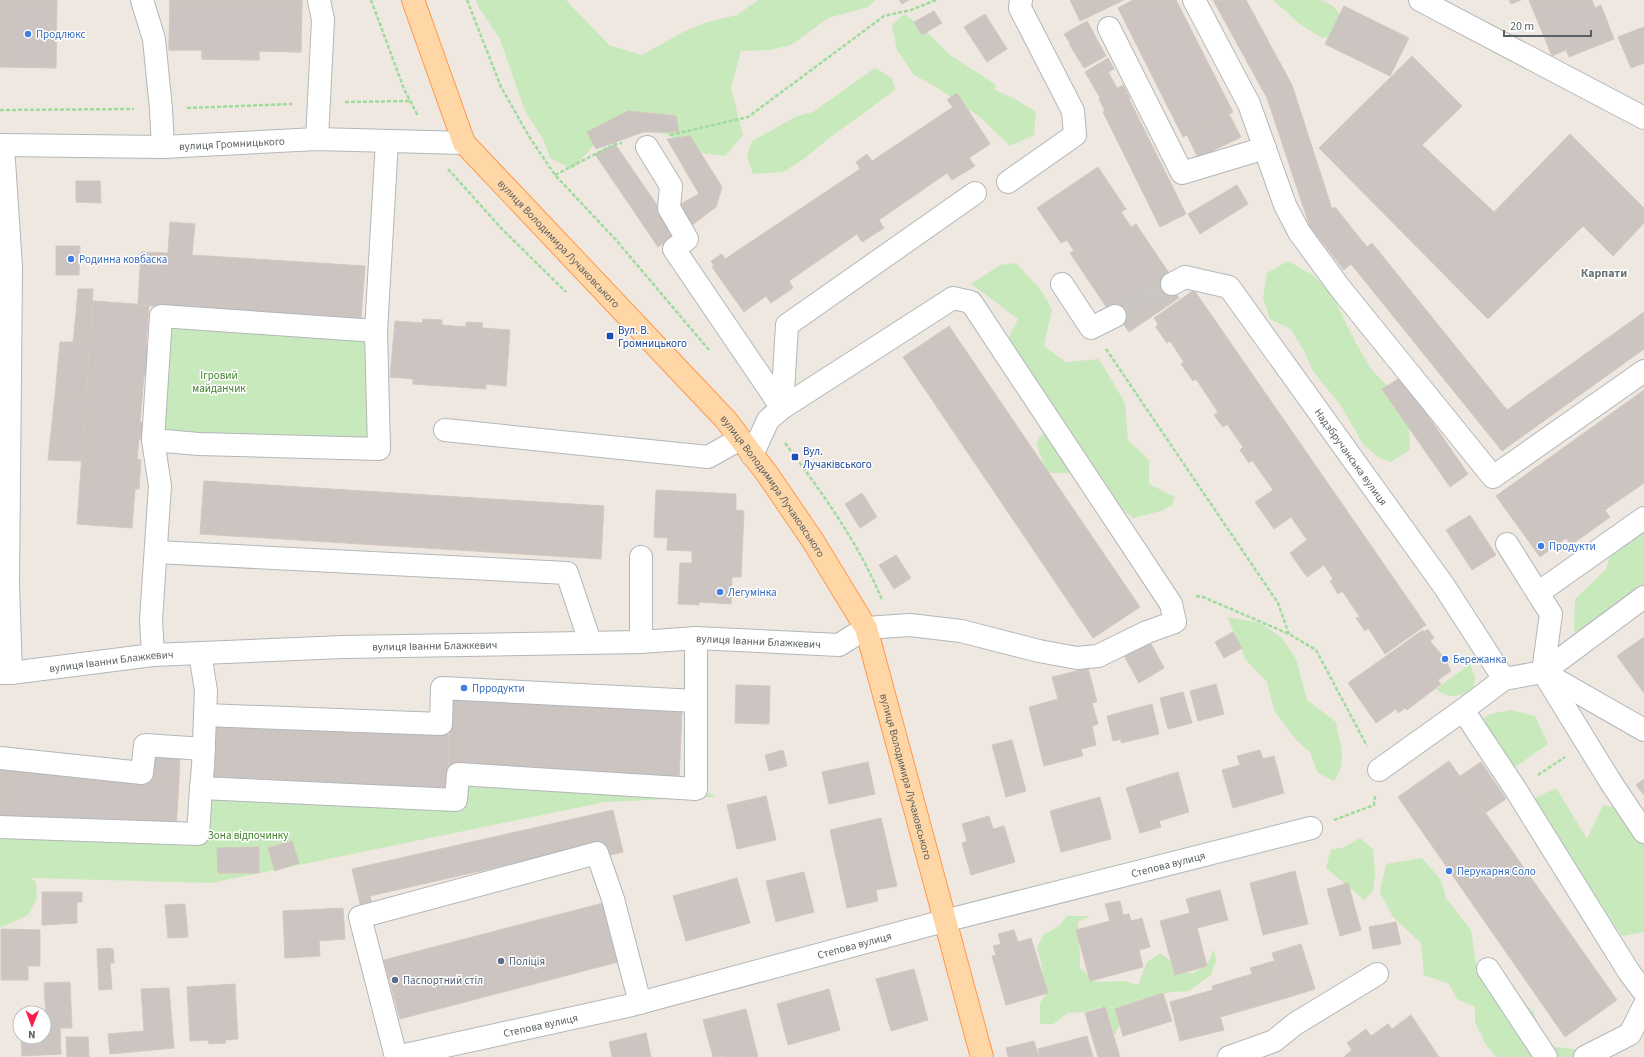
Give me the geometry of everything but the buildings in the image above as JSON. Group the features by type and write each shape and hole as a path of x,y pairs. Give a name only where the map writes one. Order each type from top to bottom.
{"main road":[{"name":"вулиця Володимира Лучаковського","path":"413,0 464,143 716,408 768,475 813,540 866,628 982,1057"}],"street":[{"path":"142,0 154,39 163,146"},
{"path":"317,139 323,20 319,0"},
{"path":"1008,182 1075,135 1074,111 1020,8 1021,0"},
{"path":"1194,0 1250,104 1285,205 1299,232 1340,288 1493,477 1644,371"},
{"path":"1420,0 1644,118"},
{"path":"1109,28 1182,173 1265,148"},
{"name":"вулиця Громницького","path":"2,146 163,146 317,139 464,143"},
{"path":"153,440 200,444 379,449 376,332 387,141"},
{"path":"638,145 671,186 669,208 686,239 674,249 782,408"},
{"path":"2,146 11,267 6,673"},
{"path":"782,408 787,325 975,193"},
{"name":"Надзбручанська вулиця","path":"1172,284 1185,277 1229,287 1444,586 1504,679"},
{"path":"1062,284 1091,328 1115,316"},
{"path":"445,430 708,457 746,447 768,420 782,408 953,298 971,302 1172,604 1175,622 1147,632 1098,656 1077,658 1039,651 961,631 910,625 866,628"},
{"path":"152,655 151,620 160,486 153,440 161,316 376,332"},
{"path":"1538,593 1644,518"},
{"path":"1507,544 1551,614 1543,672 1644,832"},
{"path":"156,552 567,573 590,642"},
{"path":"641,642 642,557"},
{"path":"1379,770 1504,679 1543,672 1644,598"},
{"name":"вулиця Іванни Блажкевич","path":"6,673 152,655 343,646 641,642 696,638 839,645 866,628"},
{"path":"201,788 456,800 458,774 696,789 696,638"},
{"path":"0,827 198,834 204,749 206,691 200,653"},
{"path":"1543,672 1644,730"},
{"path":"205,715 441,724 442,688 696,701"},
{"path":"1463,710 1516,790 1629,972 1644,992"},
{"path":"0,758 142,773 145,745 204,749"},
{"name":"Степова вулиця","path":"396,1057 640,1002 944,921 1312,828"},
{"path":"396,1057 360,917 597,853 613,899 640,1002"},
{"path":"1488,969 1546,1057"},
{"path":"1229,1057 1274,1041 1295,1024 1377,974"},
{"path":"1585,1057 1630,1034 1644,1006"}],"path":[{"path":"371,0 404,89 443,163 490,216 567,293"},
{"path":"666,136 748,117 884,16 911,10 936,0"},
{"path":"0,110 161,109 319,102 410,101"},
{"path":"555,175 615,144 638,145"},
{"path":"1091,328 1278,603 1289,634"},
{"path":"1163,591 1203,597 1289,634 1316,650 1379,770"},
{"path":"1516,790 1587,743"},
{"path":"1312,828 1374,805"}],"green space":[{"path":"476,0 566,0 609,45 642,55 683,32 707,22 737,15 758,0 876,0 868,7 828,18 791,45 769,50 741,51 731,88 743,135 725,156 693,152 668,135 641,129 606,129 572,169 550,158 543,139 524,109 500,39 477,5"},
{"path":"1273,0 1321,0 1333,6 1350,27 1344,35 1322,38 1301,25"},
{"path":"904,14 919,24 950,55 995,84 995,90 1015,99 1036,112 1034,135 1010,146 981,118 936,87 914,75 897,50 892,25"},
{"path":"875,68 892,78 895,90 828,139 805,158 783,172 753,174 747,157 752,141 797,116 813,112"},
{"path":"1288,261 1314,276 1332,295 1358,347 1372,370 1408,407 1410,450 1391,462 1379,458 1363,444 1341,406 1313,371 1304,351 1291,329 1270,319 1263,298 1267,273"},
{"path":"1016,263 1040,289 1052,309 1044,346 1066,362 1099,359 1125,403 1128,440 1149,460 1149,484 1175,497 1172,505 1161,511 1133,518 1079,473 1047,473 1036,443 1053,418 1015,354 1009,337 1018,319 971,284 1000,265"},
{"name":"Ігровий майданчик","path":"166,324 366,341 367,441 158,432"},
{"path":"1644,529 1644,605 1594,626 1574,632 1575,599 1606,569 1615,539"},
{"path":"1227,617 1260,623 1281,637 1296,659 1307,700 1336,722 1341,745 1342,760 1341,767 1334,781 1318,773 1310,752 1295,739 1274,710 1267,682 1246,660"},
{"path":"1470,664 1475,677 1473,690 1463,694 1449,696 1436,689"},
{"path":"1511,710 1535,716 1548,744 1511,770 1478,722 1490,714"},
{"name":"Зона відпочинку","path":"460,782 710,793 715,797 605,802 211,883 31,878 36,882 37,898 28,915 0,928 0,832 206,835 209,794"},
{"path":"1556,788 1587,839 1603,805 1644,815 1644,932 1622,936 1535,806 1535,798"},
{"path":"1360,838 1373,849 1375,874 1373,891 1364,900 1326,868 1331,849 1342,848"},
{"path":"1422,858 1441,880 1446,898 1471,930 1476,964 1508,987 1533,1011 1547,1046 1592,1051 1602,1057 1496,1057 1486,1045 1475,1022 1475,1007 1457,999 1449,984 1424,975 1421,943 1393,917 1380,892 1386,864"},
{"path":"1067,916 1090,916 1078,922 1080,968 1097,982 1125,981 1138,985 1147,962 1160,953 1179,968 1193,974 1208,963 1214,949 1216,960 1211,975 1189,991 1172,992 1148,998 1119,1012 1119,1026 1115,1035 1104,1019 1101,1007 1084,1012 1068,1013 1053,1024 1040,1024 1040,1003 1046,994 1037,948 1043,935 1059,926"}],"tunnel":[{"path":"1115,316 1172,284"}],"place":[{"name":"Продлюкс","path":"28,34"},
{"name":"Родинна ковбаска","path":"71,259"},
{"name":"Вул. В. Громницького","path":"610,336"},
{"name":"Вул. Лучаківського","path":"795,457"},
{"name":"Продукти","path":"1541,546"},
{"name":"Легумінка","path":"720,592"},
{"name":"Бережанка","path":"1445,659"},
{"name":"Прродукти","path":"464,688"},
{"name":"Перукарня Соло","path":"1449,871"},
{"name":"Поліція","path":"501,961"},
{"name":"Паспортний стіл","path":"395,980"}],"district":[{"name":"Карпати","path":"1604,273"}]}
